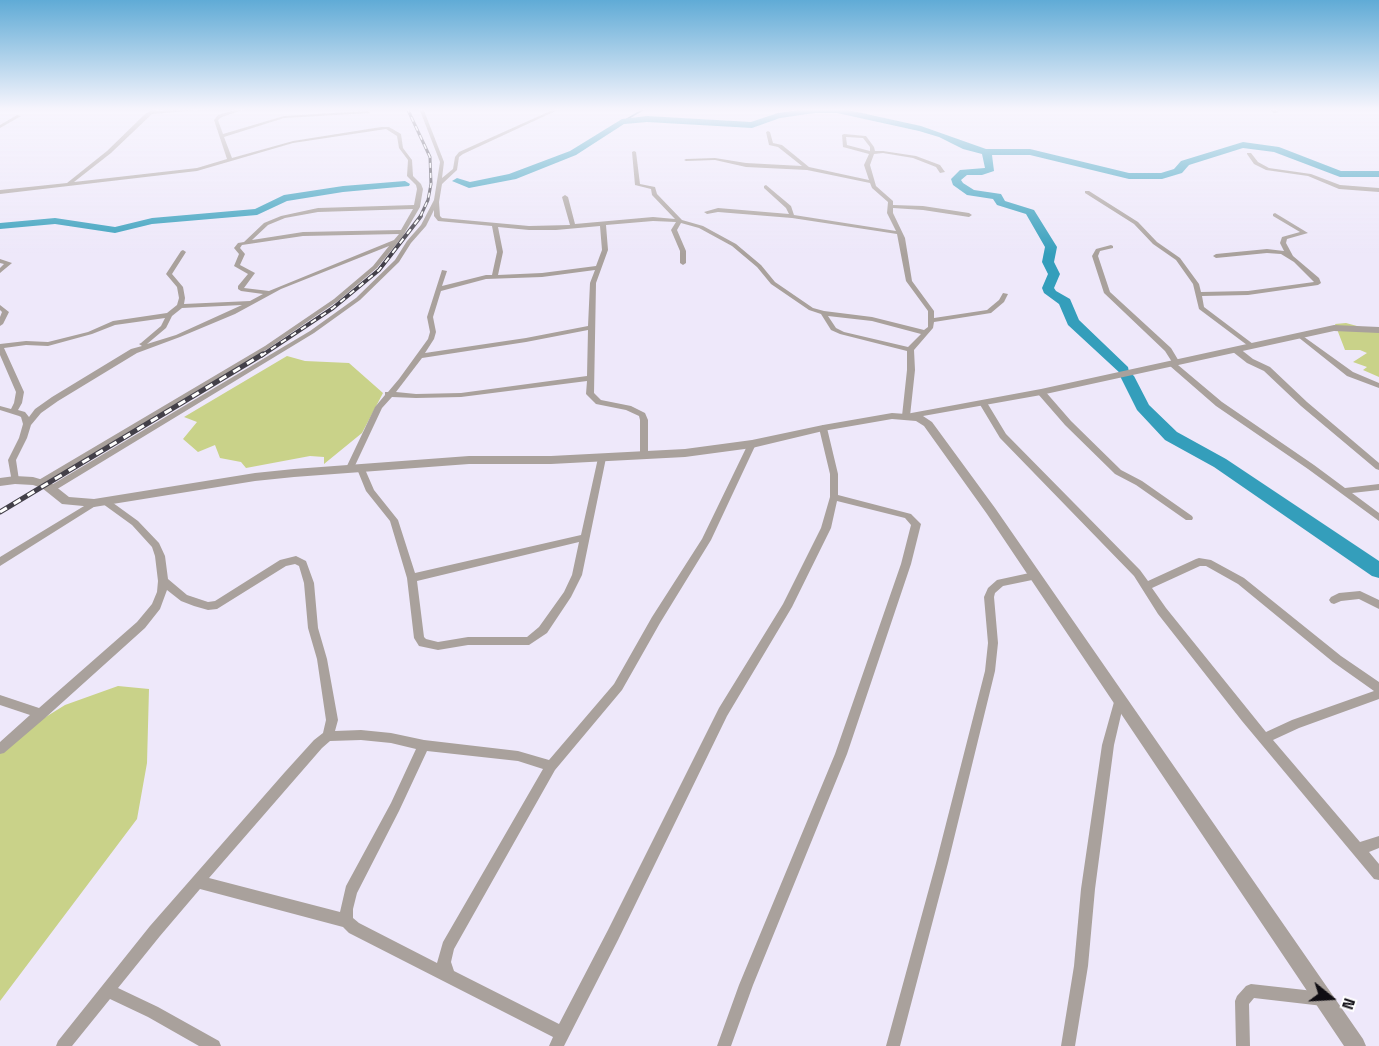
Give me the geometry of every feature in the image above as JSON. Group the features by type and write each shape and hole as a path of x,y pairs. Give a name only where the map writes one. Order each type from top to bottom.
{"street":[{"path":"68,183 104,157"},
{"path":"0,192 68,183 152,176 197,169 241,157"},
{"path":"46,486 302,324 364,277 400,236 417,207 419,184 410,176 410,160 408,157"},
{"path":"440,157 442,162 437,216 440,220 545,228 603,225 653,219 680,221 707,230 734,245 759,266 773,283 811,309 823,313 844,314 926,333"},
{"path":"439,183 452,173 458,157"},
{"path":"635,157 638,185 653,188 654,194 680,221"},
{"path":"793,157 807,168"},
{"path":"870,157 867,165 876,190 890,200 890,213 906,250 909,281 931,311 933,320 926,333 910,350 911,370 906,416"},
{"path":"916,157 938,166 942,172"},
{"path":"1251,157 1256,163 1268,169 1309,175 1338,186 1379,190"},
{"path":"686,160 715,159 746,165 807,168 873,182"},
{"path":"766,187 789,207 792,216"},
{"path":"1087,192 1136,223 1155,243 1178,259 1196,284 1199,305 1204,311 1253,346"},
{"path":"565,197 573,226"},
{"path":"46,486 320,326 366,292 397,261 437,200"},
{"path":"270,293 241,289 252,273 237,266 242,254 237,248 273,220 318,210 417,207"},
{"path":"890,207 923,208 969,215"},
{"path":"706,212 718,210 792,216 900,233"},
{"path":"1198,294 1241,293 1318,283 1317,279 1290,256 1283,243 1284,238 1305,233 1275,216"},
{"path":"134,351 178,336 400,236 427,218"},
{"path":"680,221 674,230 683,251 683,263"},
{"path":"494,224 500,252 495,276"},
{"path":"603,225 605,250 594,277 590,328 590,394 594,400 636,410 642,415 644,456"},
{"path":"247,242 303,234 400,236"},
{"path":"1111,247 1098,250 1095,256 1107,292 1168,350 1175,364 1208,396 1379,518"},
{"path":"1216,256 1272,251 1290,256"},
{"path":"15,480 12,460 27,424 46,405 134,351 164,327 169,315 180,306 182,298 180,287 169,274 179,262 183,252"},
{"path":"0,261 9,263 0,271"},
{"path":"440,289 495,276 542,275 598,268"},
{"path":"355,469 379,407 388,394 402,381 431,339 430,317 444,272"},
{"path":"933,320 989,312 1002,301 1005,294"},
{"path":"180,306 252,303"},
{"path":"0,307 6,312 0,324"},
{"path":"823,313 833,329 842,333 910,350"},
{"path":"14,412 20,392 0,347 26,343 48,344 90,333 113,323 169,315"},
{"path":"418,357 590,328"},
{"path":"0,482 15,480 46,486 66,501 100,502 255,477 469,460 602,458 685,453 752,444 823,428 1041,392 1334,328 1376,329"},
{"path":"1300,336 1350,374 1379,386"},
{"path":"1236,350 1267,369 1304,404 1379,467"},
{"path":"388,394 461,395 589,378"},
{"path":"1041,392 1068,423 1118,472 1139,483 1189,518"},
{"path":"983,403 1003,436 1087,519 1147,586 1173,626 1379,874"},
{"path":"0,408 25,417 27,424"},
{"path":"906,416 919,418 928,424 991,512 1356,1046"},
{"path":"556,1046 723,712 788,607 826,528 834,497 832,462 823,428"},
{"path":"448,976 444,962 448,947 552,766 618,687 656,620 706,540 752,444"},
{"path":"355,469 394,520 412,578 417,631 423,643 438,646 468,641 529,641 543,630 568,594 577,575 602,458"},
{"path":"1343,491 1379,487"},
{"path":"724,1046 746,985 841,754 906,564 916,525 915,521 908,516 834,497"},
{"path":"0,562 100,502"},
{"path":"0,749 141,625 156,606 162,592 160,556 156,545 135,523 100,502"},
{"path":"412,578 586,537"},
{"path":"63,1046 198,882 311,752 328,736 332,720 322,659 314,628 309,583 303,564 296,560 284,563 217,605 208,606 184,598 163,581"},
{"path":"1147,586 1199,562 1216,566 1241,581 1337,659 1379,688"},
{"path":"893,1046 990,671 993,644 989,597 991,591 1000,583 1034,576"},
{"path":"1334,600 1339,597 1360,595 1379,605"},
{"path":"1265,738 1296,724 1379,694"},
{"path":"0,700 41,714"},
{"path":"1068,1046 1082,966 1088,889 1108,745 1119,702"},
{"path":"328,736 361,735 391,738 424,745 518,756 552,766"},
{"path":"347,921 346,909 351,891 424,745"},
{"path":"1359,849 1379,842"},
{"path":"198,882 347,921 364,933 561,1033"},
{"path":"108,991 153,1012 214,1046"},
{"path":"1243,1046 1242,1001 1251,991 1323,999"}],"green space":[{"path":"1346,323 1379,332 1379,377 1363,370 1367,367 1353,362 1367,353 1360,350 1345,350 1335,324"},
{"path":"287,356 305,361 349,363 383,393 362,433 324,464 324,457 310,456 246,468 241,462 220,458 215,445 198,452 183,439 197,422 184,417"},
{"path":"118,686 149,689 147,763 137,819 0,1001 0,751 28,728 65,705"}],"waterway":[{"path":"457,181 469,185 512,177 563,157"},
{"path":"987,157 990,169 982,172 964,172 956,179 958,185 971,193 997,196 1001,203 1030,212 1051,247 1048,262 1054,274 1048,288 1050,293 1065,302 1073,322 1123,370"},
{"path":"1050,157 1129,176 1162,176 1178,171 1185,163 1205,157"},
{"path":"1296,157 1340,174 1379,174"},
{"path":"0,226 55,221 115,230 152,221 257,212 284,198 343,189 405,184"},
{"path":"1127,376 1142,407 1171,436 1220,463 1379,571"}],"railway":[{"path":"420,217 428,200 431,184 430,157"},
{"path":"261,356 333,308 379,270 421,216"},
{"path":"0,512 263,354"}]}
